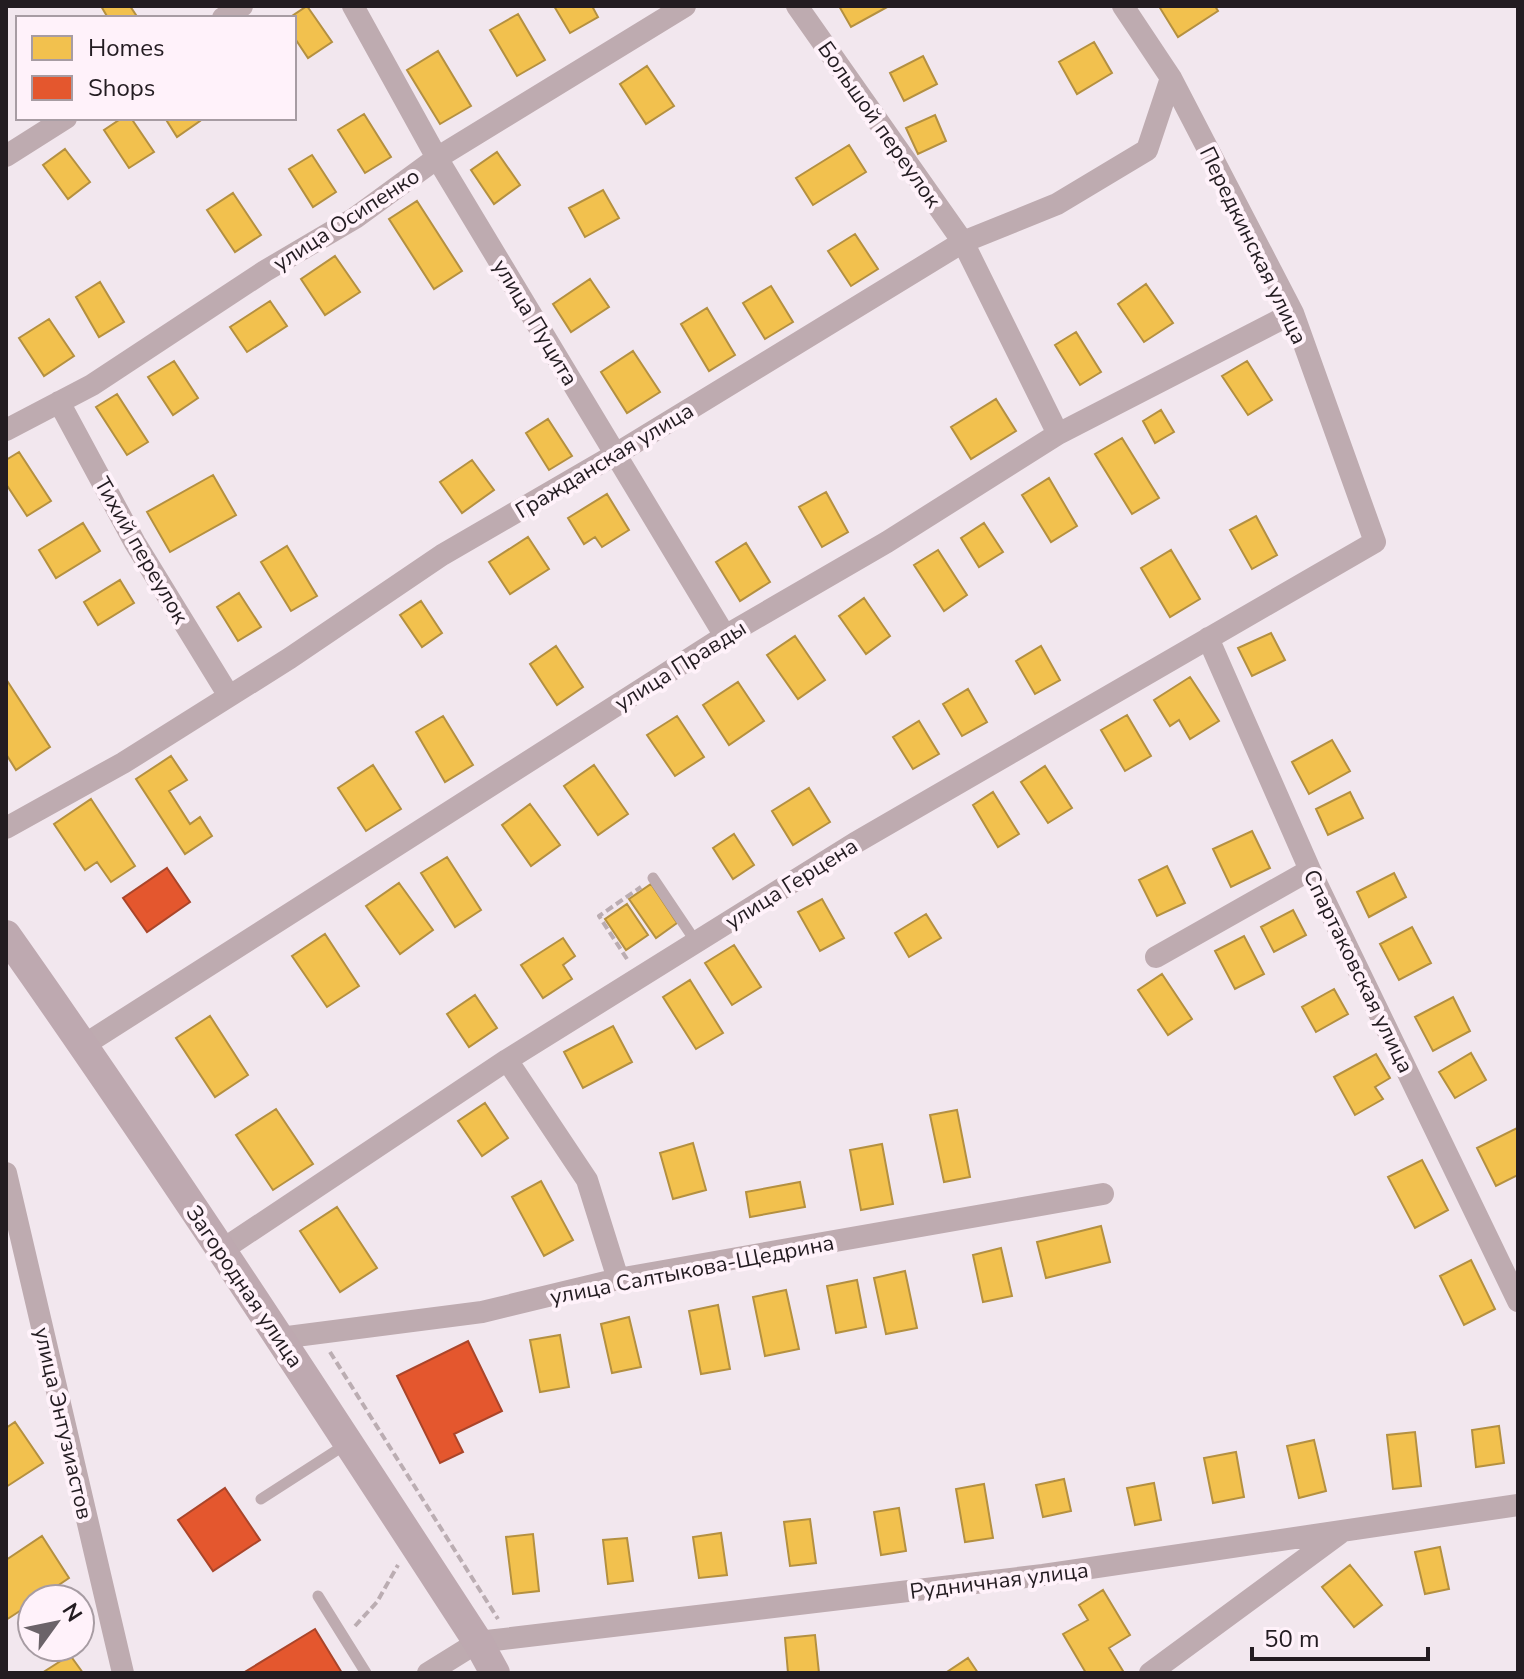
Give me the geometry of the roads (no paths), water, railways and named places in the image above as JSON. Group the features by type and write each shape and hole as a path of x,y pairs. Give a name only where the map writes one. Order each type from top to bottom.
{"street":[{"name":"улица Пуцита","path":"353,6 437,158 725,636"},
{"name":"улица Осипенко","path":"6,430 92,385 265,271 355,218 437,158 685,6"},
{"name":"Большой переулок","path":"797,6 963,242 1058,434"},
{"name":"Передкинская улица","path":"1123,6 1171,78 1293,313 1375,542"},
{"name":"Гражданская улица","path":"6,828 123,763 290,658 442,555 616,454 963,242 1057,204 1147,150 1171,78"},
{"path":"6,156 63,120"},
{"name":"улица Правды","path":"84,1045 725,636 887,542 1058,434 1293,313"},
{"name":"Тихий переулок","path":"59,402 135,543 229,696"},
{"name":"улица Герцена","path":"222,1250 507,1060 855,843 1375,542"},
{"name":"Спартаковская улица","path":"1208,638 1310,870 1518,1301"},
{"path":"1156,957 1310,870"},
{"name":"Загородная улица","path":"6,935 222,1250 478,1642 495,1673"},
{"path":"507,1060 587,1180 618,1279"},
{"name":"улица Энтузиастов","path":"6,1173 123,1673"},
{"name":"улица Салтыкова-Щедрина","path":"280,1338 482,1312 618,1279 1103,1194"},
{"name":"Рудничная улица","path":"478,1642 1043,1575 1518,1505"},
{"path":"1150,1673 1342,1532"},
{"path":"428,1673 478,1642"}],"lane":[{"path":"653,878 696,942"},
{"path":"261,1499 348,1442"},
{"path":"318,1596 366,1673"}]}
